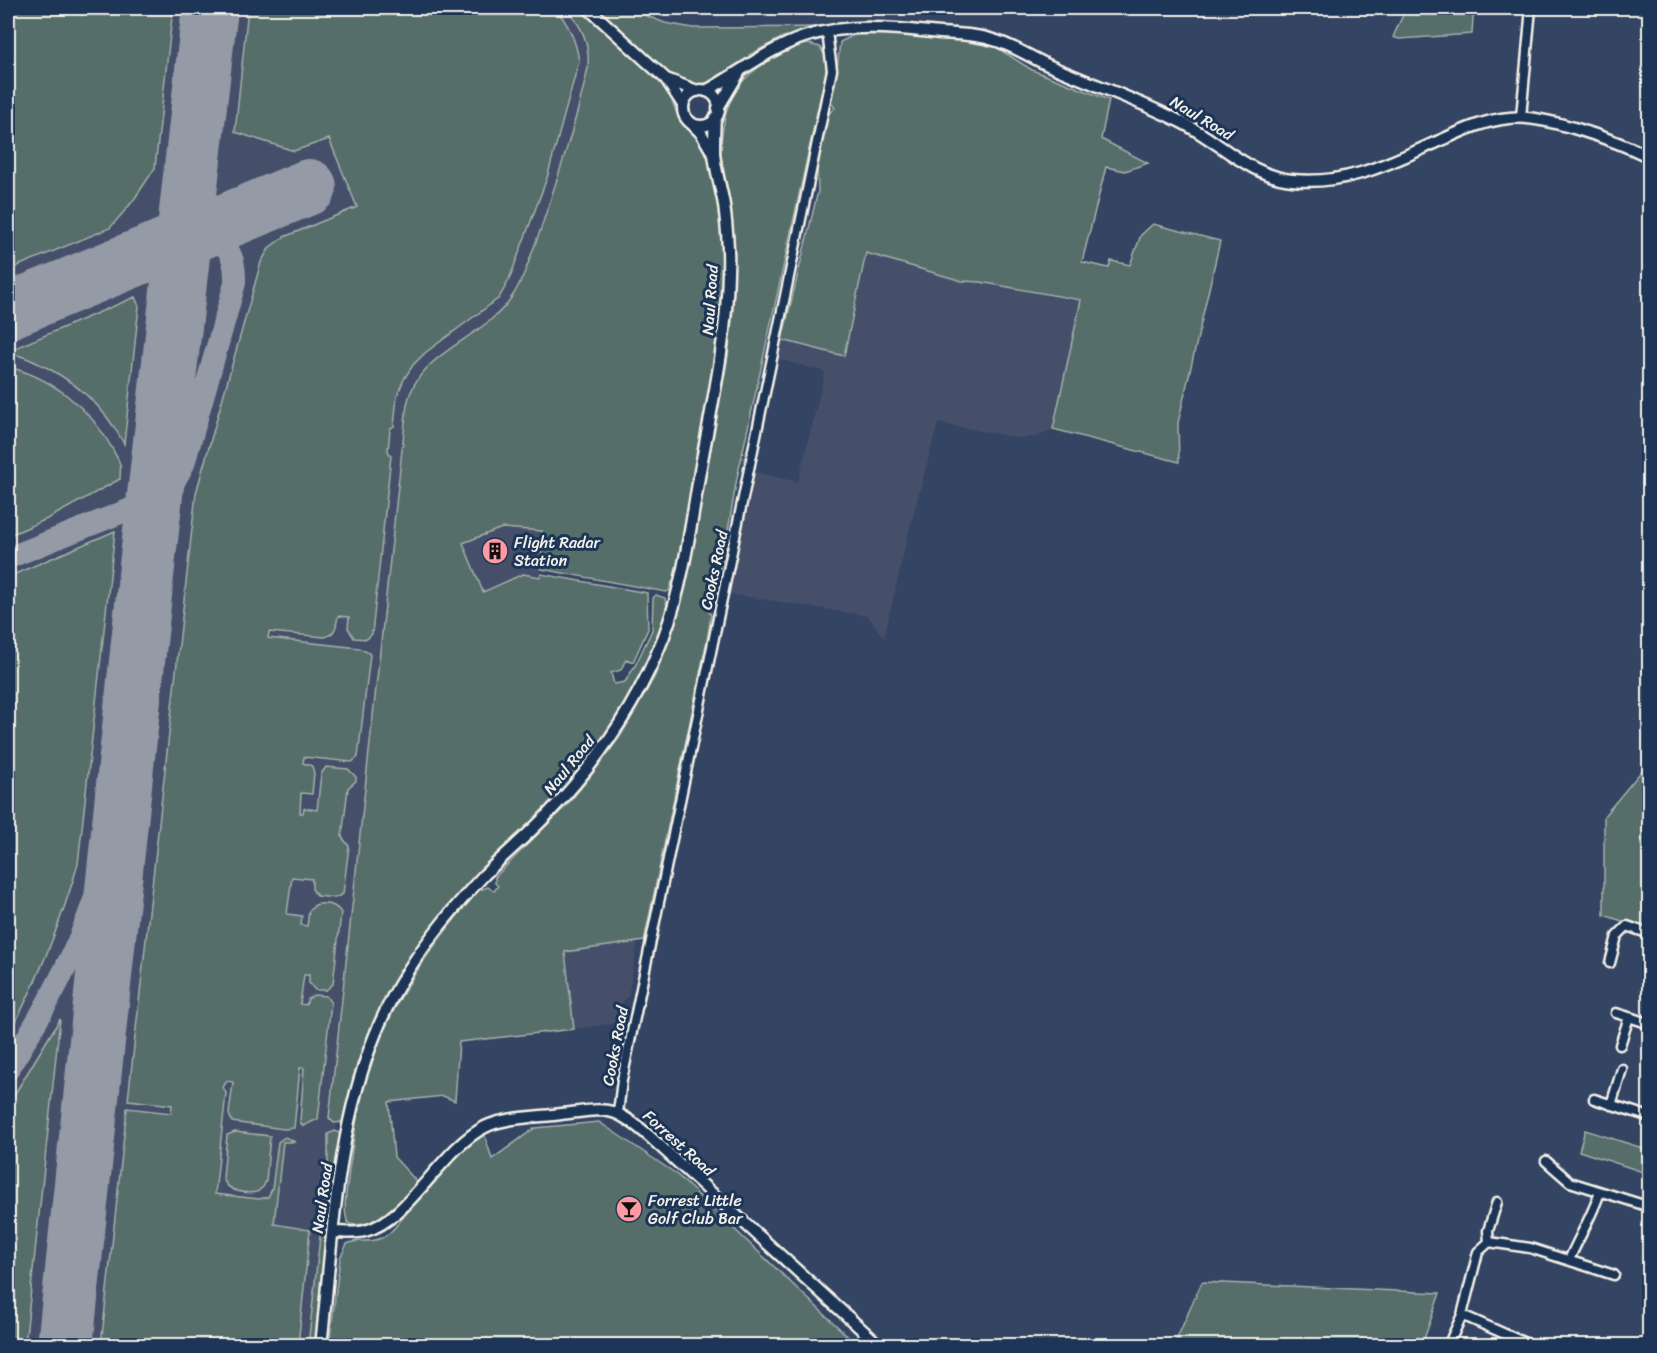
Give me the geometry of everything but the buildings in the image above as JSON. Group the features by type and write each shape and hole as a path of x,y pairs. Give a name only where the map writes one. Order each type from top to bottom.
{"street":[{"path":"588,8 666,79 683,105"},
{"path":"1521,117 1531,8"},
{"name":"Naul Road","path":"702,91 739,73 760,57 806,36 863,28 885,28 972,35 998,41 1051,66 1150,106 1192,127 1257,170 1278,178 1343,179 1374,170 1479,125 1521,117 1582,131 1622,144 1650,157"},
{"name":"Cooks Road","path":"618,1113 622,1080 832,70 827,32"},
{"name":"Naul Road","path":"321,1346 333,1232 346,1140 364,1065 383,1016 408,971 453,910 483,877 545,817 600,752 624,718 647,675 665,633 676,597 697,490 726,316 728,237 714,155 717,113 739,73"},
{"path":"666,79 702,91 715,98 717,113 706,125 700,126 689,121 683,111 683,105 689,95 702,91"},
{"name":"Naul Road","path":"689,121 702,133 714,155"},
{"path":"1610,963 1617,936 1627,926 1650,934"},
{"path":"1616,1013 1650,1024"},
{"path":"1620,1045 1629,1017"},
{"path":"1611,1105 1622,1069"},
{"path":"1594,1099 1650,1117"},
{"name":"Forrest Road","path":"333,1232 367,1231 390,1218 457,1148 485,1126 524,1118 599,1110 618,1113 630,1119 880,1346"},
{"path":"1546,1161 1570,1182 1650,1206"},
{"path":"1569,1260 1592,1215 1600,1192"},
{"path":"1489,1242 1488,1231 1497,1202"},
{"path":"1489,1242 1530,1248 1614,1275"},
{"path":"1448,1346 1462,1315 1478,1252 1489,1242"},
{"path":"1462,1315 1533,1346"}],"shaded area":[{"path":"8,8 576,8 604,51 498,355 343,1073 310,1345 8,1345"},
{"path":"866,253 962,281 980,282 1081,300 1053,429 1036,437 1019,438 938,423 910,527 884,638 868,616 730,594 754,472 798,482 825,372 778,359 782,340 844,356"},
{"path":"502,528 542,531 540,577 523,574 482,592 463,543"},
{"path":"638,941 628,997 623,1001 620,1010 626,1017 626,1022 574,1029 565,951"}],"green space":[{"path":"8,8 173,8 155,168 133,201 110,228 8,270"},
{"path":"248,8 555,8 571,33 579,61 547,178 509,280 499,298 425,353 413,365 397,396 394,426 390,429 388,451 391,456 372,634 367,639 354,638 348,628 349,617 338,616 333,632 325,637 269,632 268,638 359,648 370,655 358,757 352,762 304,757 303,763 312,766 314,773 312,794 301,793 300,813 303,813 304,808 317,810 321,774 326,767 348,769 356,777 356,781 348,788 342,837 349,846 343,894 335,898 317,896 312,889 312,879 292,877 287,914 302,916 301,925 307,926 309,911 315,905 330,905 341,913 333,984 326,990 315,990 309,983 309,975 304,975 300,1004 306,1005 308,999 314,995 326,996 331,1003 318,1119 303,1126 300,1122 304,1068 300,1068 294,1128 284,1129 232,1122 229,1114 233,1082 227,1081 223,1087 226,1093 215,1194 259,1199 268,1197 272,1189 278,1142 285,1137 295,1142 283,1142 274,1224 310,1230 298,1345 101,1345 127,1108 171,1113 172,1105 128,1100 196,493 261,262 270,247 284,237 357,207 329,139 294,151 235,132"},
{"path":"566,8 581,8 658,79 668,91 680,121 701,141 709,156 715,177 723,228 723,312 679,563 675,581 666,592 541,569 542,531 502,528 463,543 483,592 523,574 540,577 541,574 647,593 648,629 633,662 626,659 621,670 611,673 614,684 625,682 652,630 653,598 656,595 665,598 667,606 652,655 623,711 586,763 555,799 504,849 411,959 346,1118 343,1122 334,1123 329,1118 407,404 414,386 424,371 453,346 485,325 511,298 520,283 540,231 566,150 588,68 588,51 584,35"},
{"path":"598,8 627,8 665,23 693,28 832,27 783,37 749,55 748,61 728,74 700,84 679,80 668,73"},
{"path":"1406,8 1527,8 1527,10 1480,9 1473,18 1472,34 1399,39 1393,37"},
{"path":"856,34 904,35 996,47 1032,70 1109,100 1101,139 1148,163 1125,171 1106,167 1082,262 1109,268 1111,261 1130,265 1141,235 1153,224 1220,241 1178,423 1179,462 1053,429 1081,300 980,282 962,281 866,253 844,356 782,340 818,191 817,166 827,115 835,108 829,100 837,69 840,42"},
{"path":"809,44 820,47 827,59 827,67 737,478 724,554 708,610 711,615 707,640 644,941 565,952 574,1029 459,1042 455,1101 443,1096 389,1102 394,1157 418,1183 396,1205 378,1218 369,1223 349,1224 345,1213 346,1198 362,1096 377,1046 400,998 429,953 479,890 488,887 494,891 498,886 495,883 495,877 567,805 589,778 620,737 655,676 685,590 728,356 733,304 734,252 729,194 721,154 724,122 734,93 751,73 774,58 801,45"},
{"path":"135,297 139,306 124,444 107,417 75,385 48,368 8,351"},
{"path":"8,367 54,386 81,407 103,433 118,458 120,479 49,518 8,536"},
{"path":"115,531 78,864 48,952 8,1036 8,577"},
{"path":"1649,762 1649,930 1604,915 1604,816"},
{"path":"60,1019 25,1345 8,1345 8,1105"},
{"path":"599,1122 675,1173 857,1345 329,1346 340,1258 347,1244 375,1240 387,1235 453,1158 484,1133 492,1159 535,1128"},
{"path":"1585,1130 1649,1150 1649,1174 1579,1151"},
{"path":"335,1131 339,1133 341,1143 317,1345 308,1346 328,1164 328,1134"},
{"path":"235,1132 270,1136 266,1181 257,1192 247,1193 232,1189 223,1178 227,1135"},
{"path":"1202,1282 1440,1293 1422,1345 1174,1345"}],"taxiway":[{"path":"8,558 143,504 172,486 184,464 235,283 233,261 226,247 212,240 191,236"},
{"path":"8,1070 61,977 87,919 106,861 127,763"}],"runway":[{"path":"65,1346 148,557 210,8"},
{"path":"8,311 309,187"}],"place":[{"name":"Flight Radar Station","path":"495,551"},
{"name":"Forrest Little Golf Club Bar","path":"629,1209"}]}
